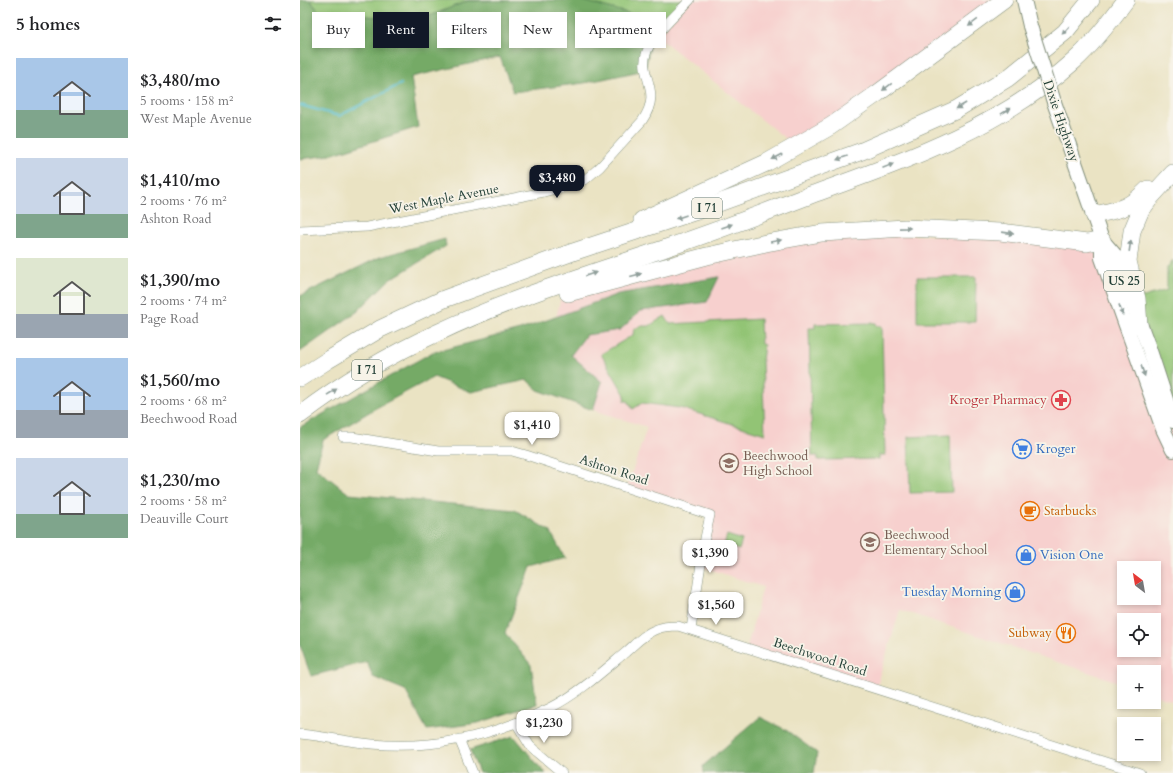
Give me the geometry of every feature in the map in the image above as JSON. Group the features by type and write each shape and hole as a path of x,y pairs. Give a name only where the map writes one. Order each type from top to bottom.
{"highway":[{"path":"573,252 766,163 796,147 831,126 878,93 1004,0"},
{"name":"I 71","path":"300,378 380,329 444,299 573,252 694,212 862,151 956,109 1014,73 1065,32 1091,0"},
{"name":"I 71","path":"300,415 371,368 437,332 491,310 670,247 865,175 941,144 989,122 1032,95 1075,60 1116,14 1126,0"},
{"path":"1094,214 1126,207 1135,202 1150,187 1173,171"},
{"path":"1139,325 1137,299 1128,261 1132,231 1140,212 1173,171"},
{"path":"437,332 562,294 707,256 822,233 905,228 1000,232 1087,244 1102,240"}],"main road":[{"name":"Dixie Highway","path":"1024,0 1030,26 1054,102 1102,240 1102,258 1163,429 1173,450"},
{"name":"Dixie Highway","path":"1102,240 1114,254 1173,421"}],"street":[{"name":"West Maple Avenue","path":"300,230 367,227 544,192 573,185 586,179 600,167 647,114 652,98 652,92 645,70 646,52 657,36 690,0"},
{"name":"Ashton Road","path":"343,437 352,437 438,452 512,451 710,515 691,629"},
{"name":"Beechwood Road","path":"300,734 372,744 422,744 459,740 481,735 516,723 569,698 644,637 657,629 678,626 1140,773"},
{"path":"516,723 530,746 562,773"},
{"path":"459,740 473,773"}],"shaded area":[{"path":"690,0 1004,0 796,147 666,43 666,26"},
{"path":"822,233 1102,240 1173,421 1173,701 1161,697 1161,665 1117,665 1117,682 900,610 877,689 747,647 763,587 700,566 710,515 627,488 647,427 593,410 538,390 562,294"}],"green space":[{"path":"300,0 310,0 319,12 312,12 312,48 365,48 365,16 373,17 373,48 429,48 429,16 437,13 437,48 501,48 501,12 440,12 468,1 580,0 624,12 575,12 575,48 650,48 645,70 584,83 513,92 500,57 411,77 418,127 330,155 300,159"},
{"path":"310,0 492,0 468,1 429,16 429,12 373,12 373,17 365,16 365,12 319,12"},
{"path":"580,0 690,0 668,24 666,23 666,12 624,12"},
{"path":"445,239 446,246 389,280 358,311 300,352 300,296 380,257"},
{"path":"1173,260 1173,421 1137,299 1167,290 1167,268"},
{"path":"719,277 707,302 641,311 620,330 586,335 571,355 602,382 593,410 538,390 527,380 471,392 434,377 376,408 323,440 316,468 349,494 515,510 550,531 565,558 531,567 505,633 531,665 537,704 478,723 427,730 405,690 373,677 367,662 311,676 300,645 300,427 431,353 520,330 618,294"},
{"path":"917,277 976,277 975,322 917,322"},
{"path":"665,316 670,324 760,319 761,344 764,345 762,361 765,434 680,408 642,403 633,409 628,401 624,401 625,395 601,354 633,335 634,328 638,328 639,326 649,326"},
{"path":"876,323 877,326 882,326 885,455 879,455 879,459 818,460 818,456 812,456 809,328 815,328 815,324"},
{"path":"950,435 952,492 910,493 908,437"},
{"path":"727,535 742,540 739,550 724,545"},
{"path":"760,717 786,730 817,753 814,773 704,773 703,766"},
{"path":"514,736 546,773 479,773 470,750"}],"waterway":[{"path":"300,105 339,116 401,84"}],"place":[{"name":"Kroger Pharmacy","path":"1061,400"},
{"name":"Kroger","path":"1022,449"},
{"name":"Beechwood High School","path":"729,463"},
{"name":"Starbucks","path":"1030,511"},
{"name":"Beechwood Elementary School","path":"870,542"},
{"name":"Vision One","path":"1026,555"},
{"name":"Tuesday Morning","path":"1015,592"},
{"name":"Subway","path":"1066,633"}]}
